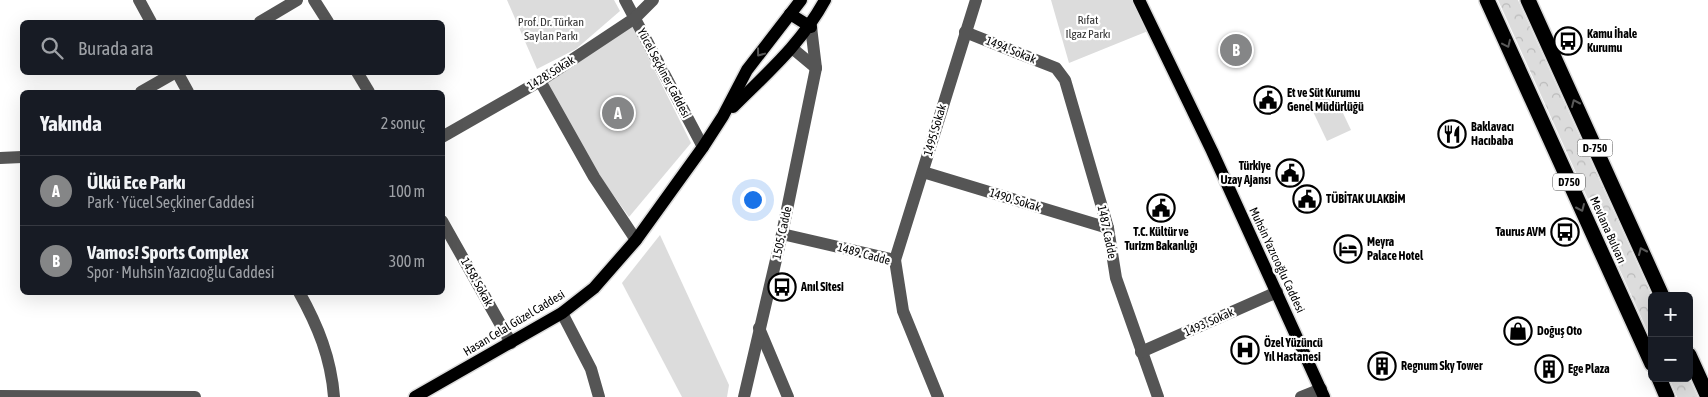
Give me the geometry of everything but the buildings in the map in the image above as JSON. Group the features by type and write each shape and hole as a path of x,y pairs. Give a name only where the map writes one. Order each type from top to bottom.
{"highway":[{"name":"Mevlana Bulvarı","path":"1487,0 1648,355"},
{"name":"Mevlana Bulvarı","path":"1528,0 1660,292"},
{"path":"1693,364 1708,397"},
{"path":"1660,382 1667,397"}],"main road":[{"name":"Hasan Celal Güzel Caddesi","path":"415,397 562,313 594,288 636,240 703,147 723,116 747,70 801,0"},
{"path":"790,14 811,27 826,0"},
{"name":"Muhsin Yazıcıoğlu Caddesi","path":"1139,0 1323,393"},
{"name":"Hasan Celal Güzel Caddesi","path":"723,116 811,27"},
{"path":"775,34 792,48"}],"street":[{"path":"139,0 150,20"},
{"path":"263,20 297,0"},
{"path":"314,0 327,20"},
{"name":"Yücel Seçkiner Caddesi","path":"625,0 703,147"},
{"name":"1428. Sokak","path":"445,135 540,81 635,18 653,0"},
{"name":"1495. Sokak","path":"895,260 976,0"},
{"name":"1505. Cadde","path":"744,397 782,234 816,68 811,27"},
{"name":"1494. Sokak","path":"965,32 1056,68"},
{"path":"792,48 816,68"},
{"name":"1487. Cadde","path":"1056,68 1065,80 1108,228 1116,278 1158,397"},
{"path":"145,90 171,75"},
{"path":"178,75 187,90"},
{"path":"359,75 368,90"},
{"path":"540,81 594,177 636,240"},
{"path":"0,158 20,156"},
{"name":"1490. Sokak","path":"923,172 1108,228"},
{"name":"1458. Sokak","path":"445,226 511,343"},
{"name":"1489. Cadde","path":"782,234 895,260 903,311 938,397"},
{"name":"1493. Sokak","path":"1141,352 1277,292"},
{"path":"301,295 316,323 327,354 334,397"},
{"path":"562,313 591,369 599,397"},
{"path":"759,328 788,397"},
{"path":"1301,397 1323,393"},
{"path":"0,396 195,397"}],"green space":[{"name":"Prof. Dr. Türkan Saylan Parkı","path":"507,0 614,0 620,11 576,49 537,69"},
{"name":"Rıfat Ilgaz Parkı","path":"1051,0 1138,0 1153,29 1069,63"},
{"path":"1498,0 1518,0 1650,292 1648,292 1648,332"},
{"path":"631,23 691,143 629,217 586,157 543,84"},
{"path":"1331,88 1351,130 1327,141 1307,99"},
{"path":"660,235 729,385 727,397 682,397 622,283"},
{"path":"1671,382 1691,382 1698,397 1677,397"}],"place":[{"name":"Kamu İhale Kurumu","path":"1568,41"},
{"name":"Vamos! Sports Complex","path":"1236,50"},
{"name":"Et ve Süt Kurumu Genel Müdürlüğü","path":"1268,100"},
{"name":"Ülkü Ece Parkı","path":"618,113"},
{"name":"Baklavacı Hacıbaba","path":"1452,134"},
{"name":"Türkiye Uzay Ajansı","path":"1290,173"},
{"name":"TÜBİTAK ULAKBİM","path":"1307,199"},
{"name":"T.C. Kültür ve Turizm Bakanlığı","path":"1161,208"},
{"name":"Taurus AVM","path":"1565,232"},
{"name":"Meyra Palace Hotel","path":"1348,249"},
{"name":"Anıl Sitesi","path":"782,287"},
{"name":"Doğuş Oto","path":"1518,331"},
{"name":"Özel Yüzüncü Yıl Hastanesi","path":"1245,350"},
{"name":"Regnum Sky Tower","path":"1382,366"},
{"name":"Ege Plaza","path":"1549,369"}]}
